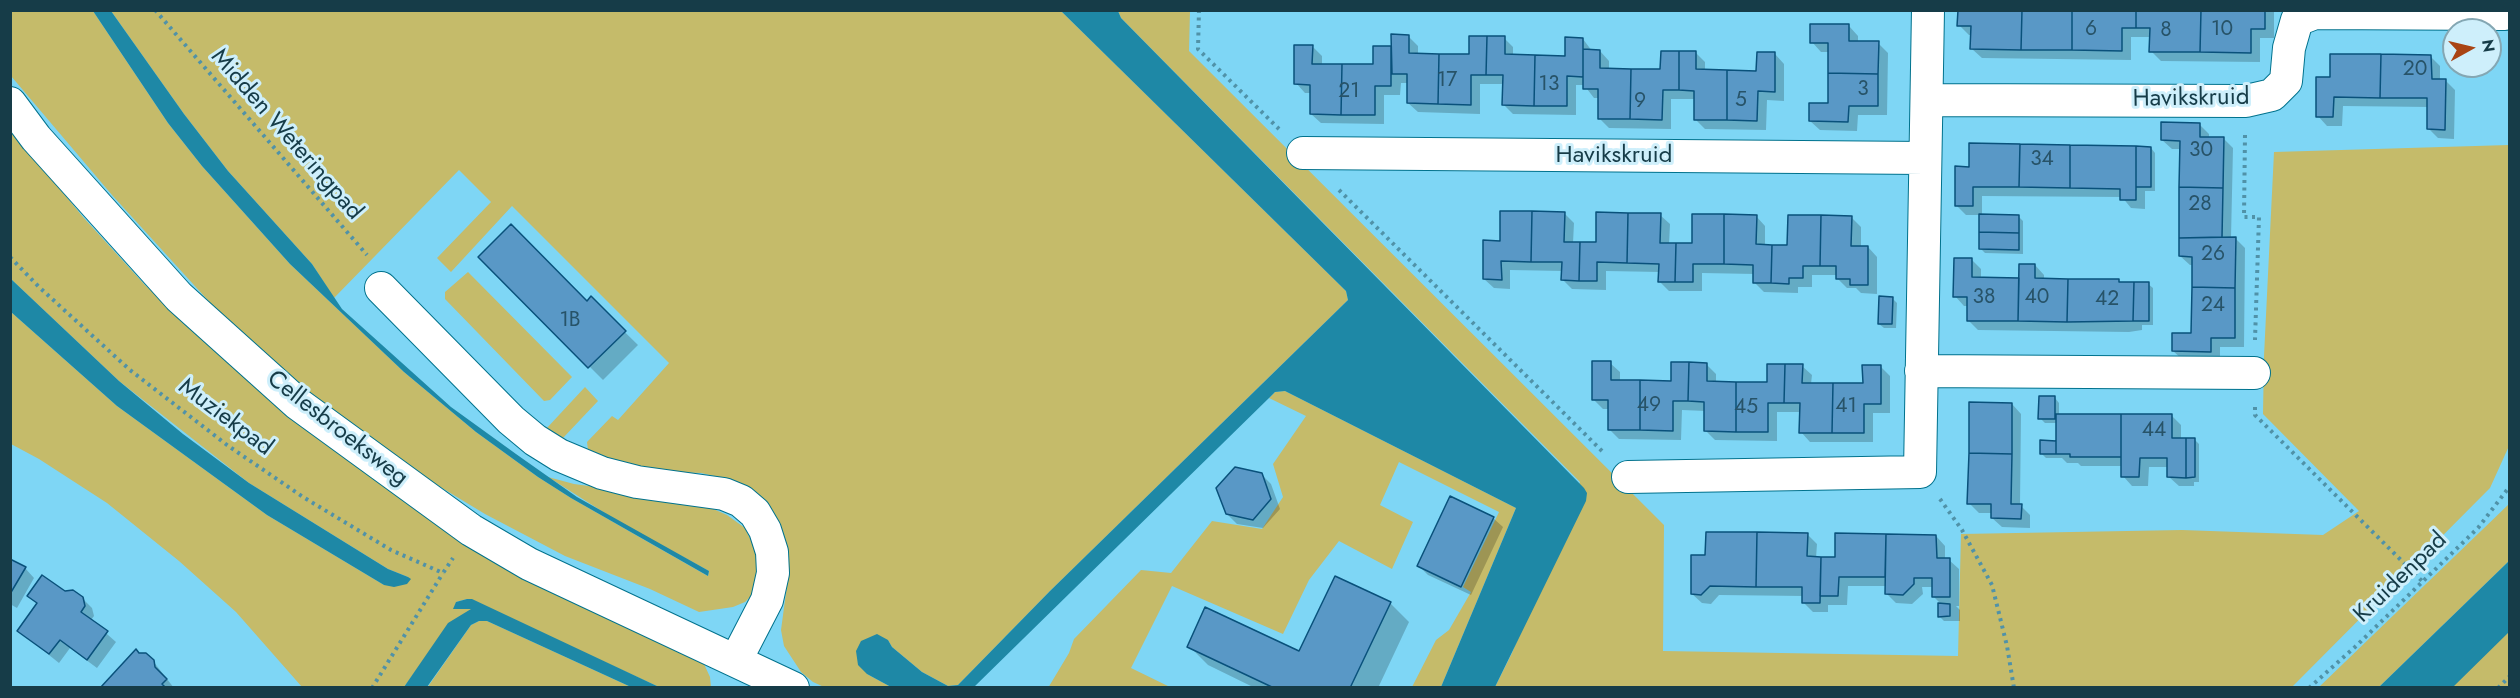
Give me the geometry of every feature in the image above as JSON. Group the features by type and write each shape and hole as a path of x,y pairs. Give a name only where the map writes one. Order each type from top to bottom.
{"street":[{"path":"1628,477 1920,472 1928,10"},
{"name":"Havikskruid","path":"1927,100 2246,101 2272,95 2286,81 2289,48 2297,20 2315,14 2505,14"},
{"name":"Cellesbroeksweg","path":"10,102 36,138 179,297 298,404 471,530 529,564 793,687"},
{"name":"Havikskruid","path":"1302,153 1925,158"},
{"path":"381,288 511,420 535,440 559,455 602,473 637,482 724,494 741,501 755,513 765,530 772,552 773,573 767,600 736,660"},
{"path":"1921,370 2254,373"}],"path":[{"name":"Midden Weteringpad","path":"155,10 371,259 381,288"},
{"path":"1199,10 1198,49 1628,477"},
{"path":"2246,101 2244,217 2259,217 2254,373 2255,415 2422,581"},
{"name":"Muziekpad","path":"10,257 39,287 130,370 227,445 303,497 391,550 443,573"},
{"path":"1920,472 1962,531 1992,585 2007,646 2014,687"},
{"name":"Kruidenpad","path":"2309,687 2355,647 2478,528 2510,486"},
{"path":"372,687 471,530"},
{"path":"2498,687 2510,676"}],"shaded area":[{"path":"10,11 93,11 168,123 202,166 290,264 404,372 476,432 538,477 708,576 709,571 619,522 548,477 574,484 693,500 727,515 745,528 756,551 760,577 757,590 745,602 733,607 699,612 650,589 565,556 485,514 409,468 333,415 254,351 112,195 11,76"},
{"path":"111,11 1061,11 1346,291 1348,300 1050,591 958,685 948,686 922,672 892,647 888,640 867,674 891,687 824,687 813,682 801,672 784,646 781,630 788,578 737,485 719,477 701,473 668,472 605,458 588,450 587,442 612,416 618,420 669,363 512,206 451,272 437,258 491,202 459,170 334,298 312,264 228,171 184,114"},
{"path":"1118,11 1190,11 1189,51 1664,525 1663,651 1958,656 1961,534 2182,530 2323,535 2359,511 2263,414 2274,152 2509,145 2509,446 2490,488 2292,687 1495,687 1512,653 1580,482 1121,18"},
{"path":"10,128 83,217 145,285 303,427 389,489 704,664 710,677 711,687 659,687 467,599 456,602 472,609 418,668 404,687 302,687 236,612 179,561 107,503 39,459 11,444 11,312 117,406 267,515 384,585 408,577 388,569 249,483 119,381 11,279"},
{"path":"468,272 572,377 550,400 544,401 445,299 445,292"},
{"path":"585,387 598,401 563,438 555,437 546,429"},
{"path":"1285,391 1516,508 1441,687 1412,687 1436,640 1449,630 1471,592 1463,587 1499,512 1399,462 1380,505 1413,522 1392,569 1339,541 1309,580 1283,634 1172,586 1131,668 1170,687 1048,688 1069,653 1074,639 1141,570 1171,573 1212,521 1262,529 1283,497 1273,464 1306,416 1269,398 1275,392"},
{"path":"2509,504 2509,561 2379,687 2318,688"},
{"path":"479,621 487,621 631,687 427,688 471,625"},
{"path":"2509,629 2509,687 2449,687"}],"water":[{"path":"93,11 111,11 184,114 228,171 312,264 342,309 451,407 577,497 709,571 708,576 538,477 476,432 404,372 290,264 202,166 168,123"},
{"path":"1061,11 1118,11 1121,18 1584,488 1587,493 1586,501 1495,687 1441,687 1516,508 1285,391 1275,392 974,687 891,687 867,674 858,665 856,651 861,641 877,634 888,640 892,647 922,672 948,686 958,685 1050,591 1348,300 1346,291"},
{"path":"11,279 119,381 183,434 249,483 388,569 411,579 407,584 394,587 384,585 267,515 117,406 11,312"},
{"path":"2509,561 2509,632 2453,687 2379,687"},
{"path":"472,599 659,687 631,687 487,621 479,621 471,625 427,687 404,687 448,623 471,609 453,609 456,602"}],"building":[{"path":"1958,10 2022,10 2021,50 1970,49 1971,26 1957,26"},
{"path":"2022,10 2072,10 2072,50 2021,50"},
{"path":"2072,10 2136,10 2136,28 2122,28 2122,51 2072,50"},
{"path":"2136,10 2201,10 2200,52 2149,52 2150,28 2136,28"},
{"path":"2201,10 2265,10 2265,29 2251,29 2251,53 2200,52"},
{"path":"1810,24 1849,24 1849,41 1879,41 1878,74 1828,73 1828,43 1810,43"},
{"path":"1391,34 1409,35 1409,53 1439,54 1438,104 1407,103 1407,74 1392,74"},
{"path":"1469,36 1487,36 1486,75 1471,75 1471,105 1438,104 1439,54 1469,54"},
{"path":"1487,36 1505,36 1505,54 1535,55 1534,106 1502,105 1503,75 1486,75"},
{"path":"1565,37 1583,38 1583,77 1567,76 1567,106 1534,106 1535,55 1565,56"},
{"path":"1294,45 1313,45 1312,64 1342,64 1341,115 1310,114 1310,85 1294,84"},
{"path":"1373,46 1391,46 1391,86 1375,86 1375,115 1341,115 1342,64 1373,64"},
{"path":"1583,49 1600,50 1600,68 1631,69 1630,119 1598,119 1598,89 1583,89"},
{"path":"1661,51 1679,51 1679,90 1663,90 1662,120 1630,119 1631,69 1660,69"},
{"path":"1679,51 1696,51 1696,69 1727,70 1727,120 1694,120 1694,91 1679,90"},
{"path":"1757,52 1775,52 1775,92 1758,91 1757,121 1727,120 1727,70 1756,71"},
{"path":"2330,54 2381,54 2380,98 2334,97 2333,117 2316,117 2316,77 2330,77"},
{"path":"2381,54 2431,55 2432,79 2446,79 2445,130 2427,129 2427,98 2380,98"},
{"path":"1828,73 1878,74 1878,106 1849,106 1848,122 1809,121 1809,103 1828,103"},
{"path":"2161,122 2200,123 2200,137 2224,137 2223,188 2179,187 2180,141 2161,140"},
{"path":"1969,143 2020,144 2019,187 1973,187 1973,206 1955,206 1955,166 1969,167"},
{"path":"2020,144 2070,145 2070,188 2019,187"},
{"path":"2070,145 2136,146 2136,200 2120,200 2120,189 2070,188"},
{"path":"2136,146 2151,147 2151,187 2136,187"},
{"path":"2179,187 2223,188 2222,237 2179,238"},
{"path":"1500,211 1532,211 1531,262 1501,261 1502,280 1483,279 1483,240 1500,241"},
{"path":"1532,211 1565,212 1564,242 1580,242 1579,281 1561,280 1562,262 1531,262"},
{"path":"1596,212 1628,213 1627,263 1597,262 1597,281 1579,281 1580,242 1596,242"},
{"path":"1628,213 1661,213 1660,243 1676,243 1675,282 1658,282 1659,264 1627,263"},
{"path":"1692,214 1724,214 1724,264 1693,264 1693,282 1675,282 1676,243 1692,243"},
{"path":"1724,214 1757,215 1756,244 1772,245 1771,283 1753,283 1753,265 1724,264"},
{"path":"1979,214 2019,215 2019,233 1979,232"},
{"path":"1788,215 1821,215 1820,266 1803,266 1803,278 1789,278 1789,284 1771,283 1772,245 1787,245"},
{"path":"1821,215 1852,216 1851,246 1868,246 1868,285 1850,285 1850,279 1836,279 1836,266 1820,266"},
{"path":"511,224 587,301 591,296 626,331 588,368 478,257"},
{"path":"1979,232 2019,233 2019,250 1979,249"},
{"path":"2236,237 2235,288 2192,287 2192,257 2179,256 2179,238"},
{"path":"1954,258 1972,258 1972,277 2019,278 2018,321 1967,321 1967,297 1953,297"},
{"path":"2019,264 2035,264 2035,278 2068,279 2067,322 2018,321"},
{"path":"2068,279 2119,279 2119,282 2134,282 2133,321 2067,322"},
{"path":"2134,282 2149,282 2149,321 2133,321"},
{"path":"2192,287 2235,288 2235,338 2211,338 2211,352 2172,351 2172,333 2191,333"},
{"path":"1879,296 1893,297 1892,324 1878,324"},
{"path":"1592,361 1611,361 1611,380 1640,380 1640,430 1608,430 1608,400 1592,400"},
{"path":"1671,362 1689,362 1688,401 1673,401 1673,431 1640,430 1640,380 1671,381"},
{"path":"1689,362 1707,363 1707,381 1736,382 1736,432 1704,431 1704,402 1688,401"},
{"path":"1767,364 1785,364 1784,403 1768,403 1768,432 1736,432 1736,382 1767,382"},
{"path":"1785,364 1803,364 1802,383 1833,383 1832,433 1799,433 1800,403 1784,403"},
{"path":"1862,365 1881,365 1881,404 1864,404 1864,433 1832,433 1833,383 1863,383"},
{"path":"2039,396 2055,396 2055,419 2038,419"},
{"path":"1969,402 2012,403 2012,454 1969,453"},
{"path":"2056,414 2121,414 2121,457 2070,457 2070,454 2056,454"},
{"path":"2121,414 2172,414 2172,438 2186,438 2186,478 2167,477 2167,458 2140,458 2139,477 2121,477"},
{"path":"2186,438 2195,438 2195,477 2186,478"},
{"path":"2040,440 2056,441 2056,454 2040,454"},
{"path":"1969,453 2012,454 2011,504 2022,504 2021,519 1991,518 1991,504 1967,504"},
{"path":"1235,467 1262,473 1271,499 1253,520 1226,514 1216,488"},
{"path":"1450,496 1494,517 1461,587 1417,566"},
{"path":"1706,532 1757,532 1756,587 1710,586 1701,595 1691,594 1691,555 1705,555"},
{"path":"1757,532 1808,533 1807,556 1821,557 1820,603 1802,603 1802,587 1756,587"},
{"path":"1835,533 1886,534 1885,577 1839,577 1838,596 1820,596 1821,557 1835,557"},
{"path":"1886,534 1936,535 1937,558 1950,558 1950,597 1932,597 1932,578 1914,578 1914,584 1903,595 1885,594"},
{"path":"10,559 26,567 10,594"},
{"path":"42,575 65,591 73,590 83,597 85,606 81,612 108,631 87,660 60,640 49,654 17,631 37,603 27,596"},
{"path":"1335,576 1391,602 1350,688 1274,688 1187,647 1205,607 1299,651"},
{"path":"1938,603 1950,604 1950,616 1938,617"},
{"path":"136,649 139,653 146,653 154,660 155,667 167,679 162,684 166,688 100,688"}]}
